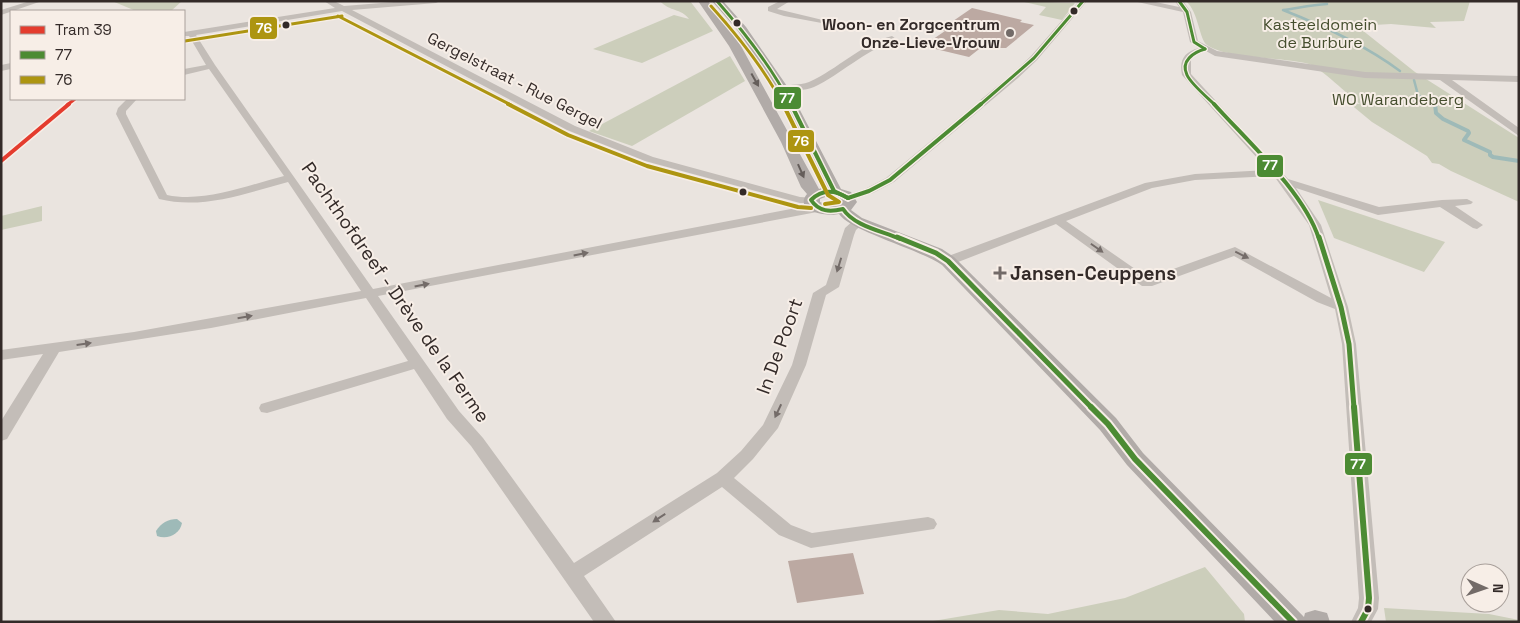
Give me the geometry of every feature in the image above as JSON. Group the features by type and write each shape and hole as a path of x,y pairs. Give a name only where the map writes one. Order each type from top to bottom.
{"main road":[{"path":"703,1 735,46 788,142 814,201 828,211 842,200"},
{"path":"718,1 742,28 783,89 842,200 847,215 936,253 948,261 1108,424 1135,459 1293,622"}],"street":[{"path":"10,10 38,1"},
{"name":"Gergelstraat - Rue Gergel","path":"328,1 570,128 649,158 800,200 814,201"},
{"path":"187,34 341,8 436,1"},
{"path":"786,1 771,9 782,14 805,16 826,22"},
{"path":"842,200 869,191 890,180 1015,76 1034,58 1083,1"},
{"path":"1137,1 1185,10"},
{"path":"1179,1 1189,20 1194,42 1205,49 1252,59 1348,73 1519,79"},
{"name":"Pachthofdreef - Drève de la Ferme","path":"187,34 291,178 369,295 453,415 477,442 606,622"},
{"path":"783,89 810,85 877,44 892,40"},
{"path":"1205,49 1193,52 1188,56 1185,67 1187,75 1280,177 1315,225 1341,307 1349,344 1369,598 1368,609 1361,622"},
{"path":"185,72 210,66"},
{"path":"1441,76 1519,133"},
{"path":"131,100 121,110 121,114 163,197 182,201 199,200 291,178"},
{"path":"948,261 1150,185 1195,177 1280,177 1378,211 1442,203 1468,202"},
{"path":"1,355 134,337 369,295 814,201"},
{"path":"1442,203 1477,225"},
{"path":"1057,220 1147,284 1235,251 1322,299 1341,307"},
{"name":"In De Poort","path":"573,574 723,478 747,455 770,428 799,365 820,293 832,287 851,228 860,222"},
{"path":"1,435 54,348"},
{"path":"267,408 417,363"},
{"path":"723,478 785,530 811,541 928,524"}],"green space":[{"path":"112,1 182,1 172,10 134,10"},
{"path":"660,1 690,1 713,31 642,63 593,49 674,15 689,19"},
{"path":"1020,1 1075,3 1062,20 1039,15 1046,7"},
{"name":"WO Warandeberg","path":"1186,1 1470,1 1464,21 1430,22 1436,28 1391,24 1357,26 1415,72 1519,138 1519,202 1439,164 1432,163 1427,156 1372,122 1349,103 1360,104 1314,66 1298,62 1227,53 1207,45 1202,37 1194,12"},
{"path":"730,56 745,81 632,146 589,131"},
{"path":"1318,200 1445,242 1424,272 1334,238"},
{"path":"42,206 42,221 1,230 1,216"},
{"path":"1205,567 1244,614 1245,622 927,622 999,610 1048,614 1125,598"},
{"path":"1384,608 1489,614 1519,620 1519,622 1386,622"}],"water":[{"path":"177,519 182,523 176,533 169,537 157,536 156,531 162,524"}],"building":[{"name":"Woon- en Zorgcentrum Onze-Lieve-Vrouw","path":"972,8 1022,20 1020,22 1034,25 1006,48 983,46 969,57 923,46 945,31 940,30"},
{"path":"853,553 864,594 797,603 788,561"}],"waterway":[{"path":"1327,4 1283,10 1344,37 1400,71"},
{"path":"1414,80 1418,95 1435,105"},
{"path":"1435,104 1436,113 1443,119 1468,131 1469,133 1464,140 1490,152 1490,155 1493,157 1519,161"}],"tram line":[{"name":"39","path":"1,161 74,100"}],"transit line":[{"name":"77","path":"717,1 742,29 783,89 834,191 848,198"},
{"name":"77","path":"848,198 869,191 890,180 1015,76 1034,58 1083,1"},
{"name":"77","path":"1179,1 1187,12 1194,42 1205,49"},
{"name":"76","path":"711,6 736,34 777,93 828,195 839,202 825,204"},
{"name":"76","path":"338,16 568,135 647,166 798,207 811,208"},
{"name":"76","path":"185,41 342,16"},
{"name":"77","path":"1205,49 1191,54 1186,65 1187,75 1287,184 1315,225 1341,307 1349,344 1369,598 1368,609 1361,622"},
{"name":"77","path":"848,198 839,193 829,191 819,193 811,200 821,209 829,211 843,209 847,215 856,221 936,253 948,261 1108,424 1135,459 1293,622"}],"place":[{"name":"Woon- en Zorgcentrum Onze-Lieve-Vrouw","path":"1010,33"},
{"name":"Jansen-Ceuppens","path":"1000,273"}],"park label":[{"name":"Kasteeldomein de Burbure","path":"1320,33"}]}
